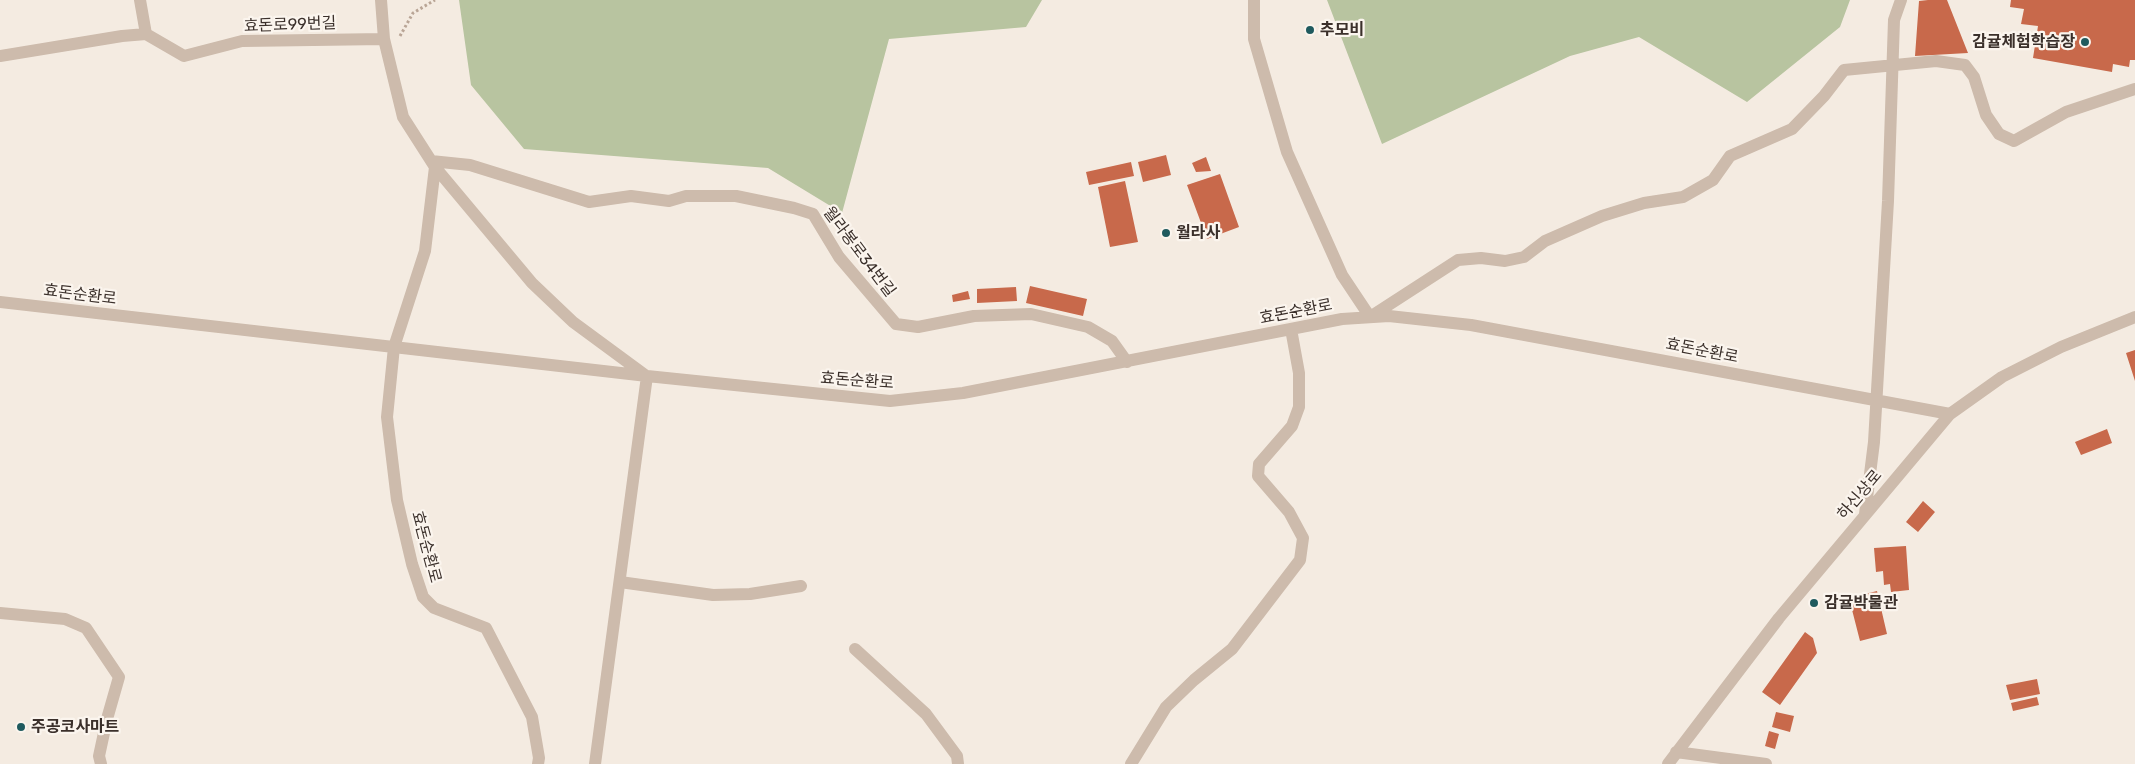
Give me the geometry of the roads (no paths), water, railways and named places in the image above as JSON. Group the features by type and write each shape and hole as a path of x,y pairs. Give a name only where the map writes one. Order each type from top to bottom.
{"street":[{"path":"0,56 122,36 146,34 140,0"},
{"path":"381,0 384,39 402,117 433,164 532,283 573,322 647,376 596,764"},
{"path":"1254,0 1254,39 1287,152 1342,275 1370,317 1458,260 1481,258 1505,261 1524,257 1545,241 1602,216 1644,203 1683,197 1713,180 1730,156 1792,129 1824,96 1844,70 1936,61 1965,66 1974,78 1986,115 1999,134 2014,141 2066,112 2135,90"},
{"path":"1865,514 1874,442 1888,201 1894,20 1901,0"},
{"name":"효돈로99번길","path":"146,34 184,56 242,41 384,39"},
{"path":"394,347 425,252 433,164"},
{"name":"월라봉로34번길","path":"433,164 470,165 589,202 631,196 669,201 686,196 736,196 794,208 814,214 839,256 896,324 918,327 974,316 1031,314 1088,327 1112,341 1126,362"},
{"name":"효돈순환로","path":"0,302 890,402 963,393 1342,319 1389,316 1471,325 1950,414"},
{"name":"하신상로","path":"1668,764 1779,618 1950,414 2002,377 2061,347 2135,317"},
{"path":"1130,764 1166,707 1194,680 1232,649 1300,560 1304,538 1289,512 1258,476 1259,464 1292,426 1299,407 1299,373 1291,329"},
{"name":"효돈순환로","path":"394,347 387,417 397,500 414,573 423,597 434,608 486,628 532,717 539,758 538,764"},
{"path":"620,582 713,595 750,594 801,586"},
{"path":"0,613 65,619 86,628 119,677 99,756 101,764"},
{"path":"854,649 926,714 957,756 958,764"},
{"path":"1676,752 1766,764"}],"place":[{"name":"추모비","path":"1310,30"},
{"name":"감귤체험학습장","path":"2085,42"},
{"name":"월라사","path":"1166,233"},
{"name":"감귤박물관","path":"1814,603"},
{"name":"주공코사마트","path":"21,727"}]}
